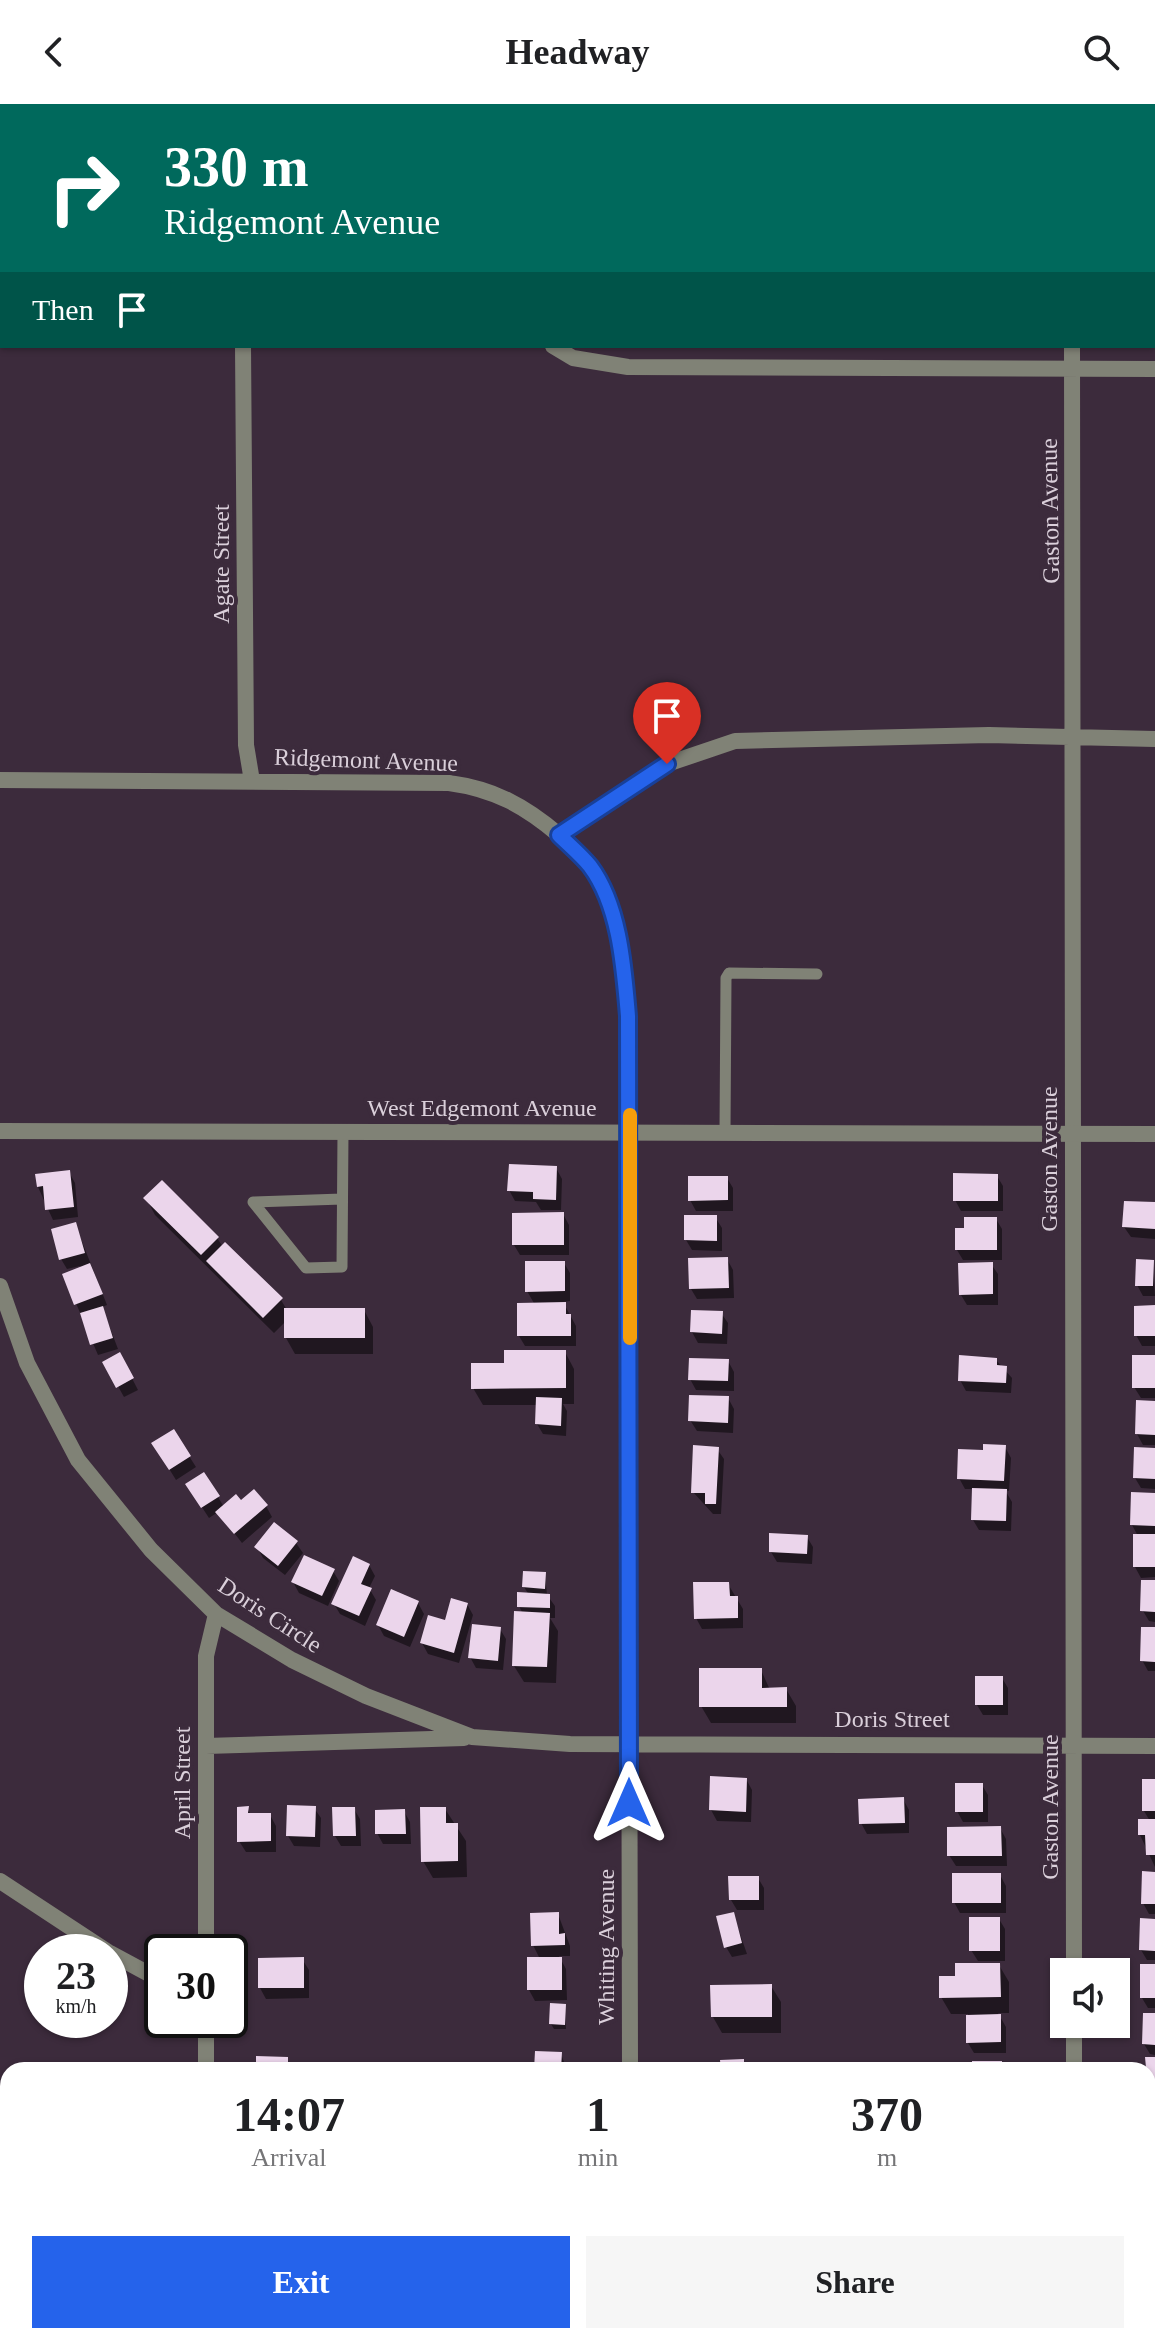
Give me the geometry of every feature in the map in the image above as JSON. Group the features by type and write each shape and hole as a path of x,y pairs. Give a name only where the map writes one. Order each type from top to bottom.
{"street":[{"name":"Agate Street","path":"243,348 246,745 252,781"},
{"path":"556,348 573,358 628,367 1155,369"},
{"name":"Gaston Avenue","path":"1072,348 1075,738 1074,1958"},
{"path":"559,835 667,764 735,741 989,735 1155,739"},
{"name":"Ridgemont Avenue","path":"0,780 464,785 498,794 528,808 559,835"},
{"name":"Whiting Avenue","path":"559,835 591,867 608,902 618,938 628,1016 630,2062"},
{"name":"West Edgemont Avenue","path":"0,1131 1155,1134"},
{"name":"Doris Circle","path":"0,1286 27,1363 78,1460 151,1550 216,1614 331,1681 472,1737 629,1744"},
{"name":"April Street","path":"206,1934 206,1656 216,1614"},
{"path":"206,1746 472,1737"},
{"name":"Doris Street","path":"629,1744 1155,1746"},
{"path":"0,1881 80,1934"},
{"path":"206,2038 206,2062"},
{"path":"1074,2038 1074,2062"}],"lane":[{"path":"725,1133 726,978 729,973 817,974"},
{"path":"342,1199 253,1202 306,1268 342,1267 343,1132"}],"building":[{"path":"509,1164 557,1166 556,1200 533,1199 533,1192 507,1191"},
{"path":"70,1170 74,1207 45,1210 43,1186 37,1187 35,1174"},
{"path":"953,1173 998,1174 998,1201 953,1201"},
{"path":"688,1176 728,1176 728,1200 688,1201"},
{"path":"162,1180 219,1237 201,1255 143,1198"},
{"path":"1124,1201 1155,1202 1155,1229 1122,1227"},
{"path":"564,1212 564,1245 512,1245 512,1213"},
{"path":"684,1215 717,1215 717,1241 684,1240"},
{"path":"964,1217 997,1217 997,1250 955,1250 955,1228 964,1228"},
{"path":"76,1222 85,1253 59,1260 51,1229"},
{"path":"225,1242 283,1298 263,1318 206,1261"},
{"path":"728,1257 729,1288 689,1289 688,1258"},
{"path":"1136,1259 1154,1260 1153,1286 1135,1286"},
{"path":"525,1261 565,1261 565,1291 525,1292"},
{"path":"993,1262 993,1294 959,1295 958,1263"},
{"path":"90,1263 103,1294 74,1305 62,1274"},
{"path":"566,1302 566,1314 571,1314 571,1336 517,1336 517,1303"},
{"path":"1155,1305 1155,1336 1134,1336 1134,1306"},
{"path":"103,1306 113,1338 90,1345 80,1313"},
{"path":"284,1308 365,1308 365,1338 284,1338"},
{"path":"691,1310 723,1311 722,1334 690,1332"},
{"path":"504,1350 566,1350 566,1388 471,1389 471,1363 504,1363"},
{"path":"120,1352 134,1378 116,1388 102,1362"},
{"path":"959,1355 997,1358 997,1365 1007,1366 1006,1383 958,1381"},
{"path":"1132,1355 1155,1355 1155,1388 1132,1388"},
{"path":"689,1358 729,1359 728,1381 688,1380"},
{"path":"689,1395 729,1396 728,1423 688,1421"},
{"path":"536,1397 562,1398 561,1426 535,1424"},
{"path":"1136,1400 1155,1401 1155,1435 1135,1434"},
{"path":"174,1429 191,1456 169,1470 151,1443"},
{"path":"983,1444 1006,1445 1004,1481 957,1479 958,1449 983,1450"},
{"path":"693,1445 719,1447 716,1504 705,1504 705,1493 691,1493"},
{"path":"1134,1447 1155,1448 1155,1479 1133,1478"},
{"path":"204,1472 220,1496 201,1508 185,1484"},
{"path":"972,1488 1007,1489 1006,1521 971,1520"},
{"path":"254,1489 268,1505 234,1534 215,1512 236,1494 241,1500"},
{"path":"1131,1492 1155,1493 1155,1526 1130,1525"},
{"path":"274,1522 298,1541 278,1566 254,1547"},
{"path":"769,1533 808,1535 807,1554 769,1552"},
{"path":"1133,1534 1155,1534 1155,1567 1133,1567"},
{"path":"304,1555 335,1569 322,1596 291,1582"},
{"path":"353,1556 370,1564 361,1584 372,1588 359,1616 331,1604"},
{"path":"523,1571 546,1572 545,1589 522,1587"},
{"path":"1141,1580 1155,1580 1155,1612 1140,1611"},
{"path":"693,1582 729,1582 730,1596 738,1596 738,1618 694,1619"},
{"path":"391,1589 419,1601 404,1637 376,1625"},
{"path":"517,1592 550,1594 550,1608 517,1607"},
{"path":"451,1598 468,1603 454,1653 420,1643 428,1615 445,1620"},
{"path":"514,1611 550,1613 547,1667 512,1666"},
{"path":"472,1624 501,1627 498,1661 468,1658"},
{"path":"1141,1627 1155,1627 1155,1662 1140,1661"},
{"path":"699,1668 762,1668 762,1688 787,1687 787,1707 699,1707"},
{"path":"975,1676 1003,1676 1003,1705 975,1705"},
{"path":"710,1776 747,1778 746,1812 709,1810"},
{"path":"1142,1779 1155,1779 1155,1811 1142,1811"},
{"path":"955,1783 983,1783 983,1812 955,1812"},
{"path":"904,1797 905,1823 859,1824 858,1799"},
{"path":"287,1805 316,1806 315,1837 286,1836"},
{"path":"249,1806 248,1813 271,1813 271,1841 237,1842 237,1807"},
{"path":"332,1807 355,1807 356,1836 333,1836"},
{"path":"420,1807 446,1807 446,1823 458,1823 458,1861 421,1862"},
{"path":"405,1809 406,1834 375,1834 375,1810"},
{"path":"1138,1819 1155,1819 1155,1855 1146,1855 1145,1835 1138,1835"},
{"path":"1001,1826 1002,1856 947,1856 947,1827"},
{"path":"1142,1871 1155,1872 1155,1904 1141,1904"},
{"path":"952,1873 1001,1873 1001,1903 952,1903"},
{"path":"728,1876 759,1876 759,1900 729,1900"},
{"path":"559,1912 559,1934 565,1933 565,1945 531,1946 530,1913"},
{"path":"734,1912 742,1943 724,1948 716,1916"},
{"path":"969,1917 1000,1917 1000,1951 969,1951"},
{"path":"1140,1918 1155,1919 1155,1951 1139,1950"},
{"path":"304,1957 304,1988 258,1988 258,1958"},
{"path":"527,1957 562,1957 562,1990 527,1990"},
{"path":"955,1963 1000,1963 1001,1997 939,1998 939,1976 955,1976"},
{"path":"1140,1964 1155,1964 1155,1998 1140,1998"},
{"path":"772,1984 772,2017 711,2017 710,1985"},
{"path":"550,2003 566,2004 565,2025 549,2024"},
{"path":"1143,2013 1155,2013 1155,2045 1142,2044"},
{"path":"1001,2014 1001,2042 966,2043 966,2015"},
{"path":"535,2051 562,2052 561,2062 534,2062"},
{"path":"256,2056 288,2057 288,2062 256,2062"},
{"path":"1145,2057 1155,2057 1155,2062 1145,2062"},
{"path":"744,2059 744,2062 720,2062"}],"slow traffic":[{"path":"630,1115 630,1338"}],"route":[{"path":"629,1803 628,1016 618,938 608,902 591,867 559,835 667,764"}]}
